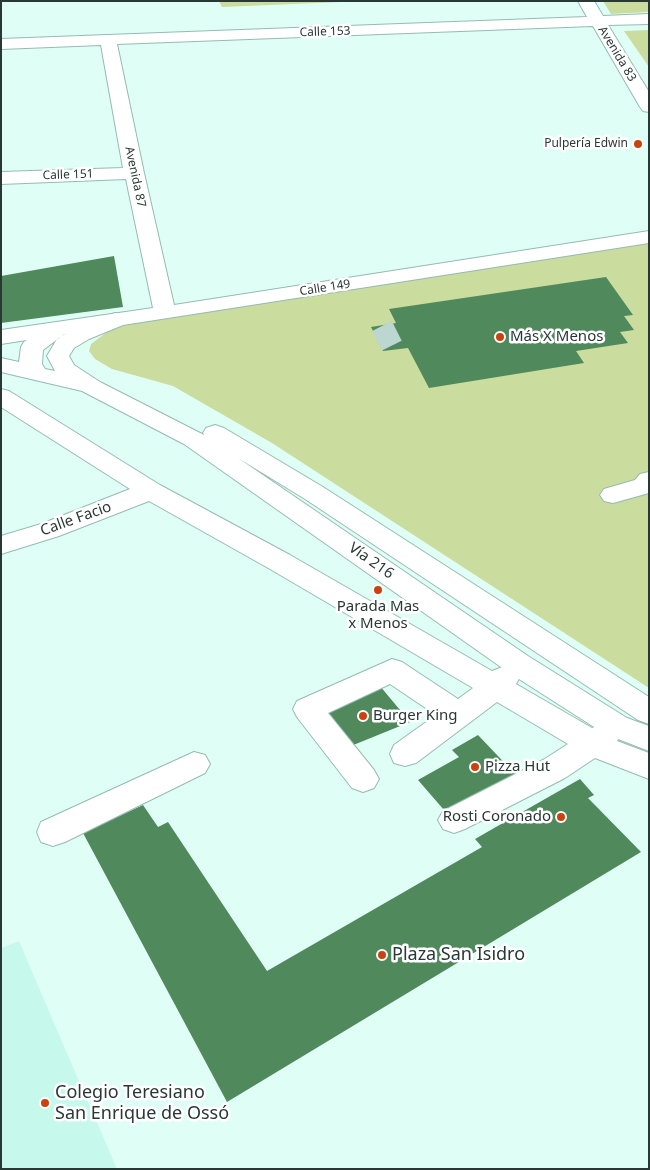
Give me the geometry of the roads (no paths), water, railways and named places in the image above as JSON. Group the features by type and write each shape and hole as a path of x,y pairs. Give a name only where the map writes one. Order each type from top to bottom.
{"street":[{"name":"Avenida 83","path":"586,1 649,107"},
{"name":"Calle 153","path":"1,44 649,19"},
{"name":"Avenida 87","path":"108,40 134,173 165,313"},
{"name":"Calle 151","path":"1,178 134,173"},
{"name":"Calle 149","path":"1,336 55,330 641,238"},
{"path":"641,238 649,259"},
{"path":"92,387 64,369 58,356 65,344 81,334 114,320"},
{"path":"36,372 30,364 32,347 55,330"},
{"name":"Vía 216","path":"1,365 139,397 209,429 314,494 649,712"},
{"name":"Vía 216","path":"92,387 193,439 283,500 518,664 605,735 649,739"},
{"path":"1,396 151,491 280,562 494,688 605,735 649,767"},
{"path":"613,494 644,486 649,480"},
{"name":"Calle Facio","path":"1,545 50,530 151,491"},
{"path":"405,754 494,688 518,664"},
{"path":"363,779 308,709 392,670 457,714"},
{"path":"454,820 554,770 605,735"},
{"path":"52,832 194,764"}],"tunnel":[{"path":"382,326 394,350"}],"place":[{"name":"Pulpería Edwin","path":"638,144"},
{"name":"Más X Menos","path":"500,337"},
{"name":"Parada Mas x Menos","path":"378,590"},
{"name":"Burger King","path":"363,716"},
{"name":"Pizza Hut","path":"475,767"},
{"name":"Rosti Coronado","path":"561,817"},
{"name":"Plaza San Isidro","path":"382,955"},
{"name":"Colegio Teresiano San Enrique de Ossó","path":"45,1103"}]}
